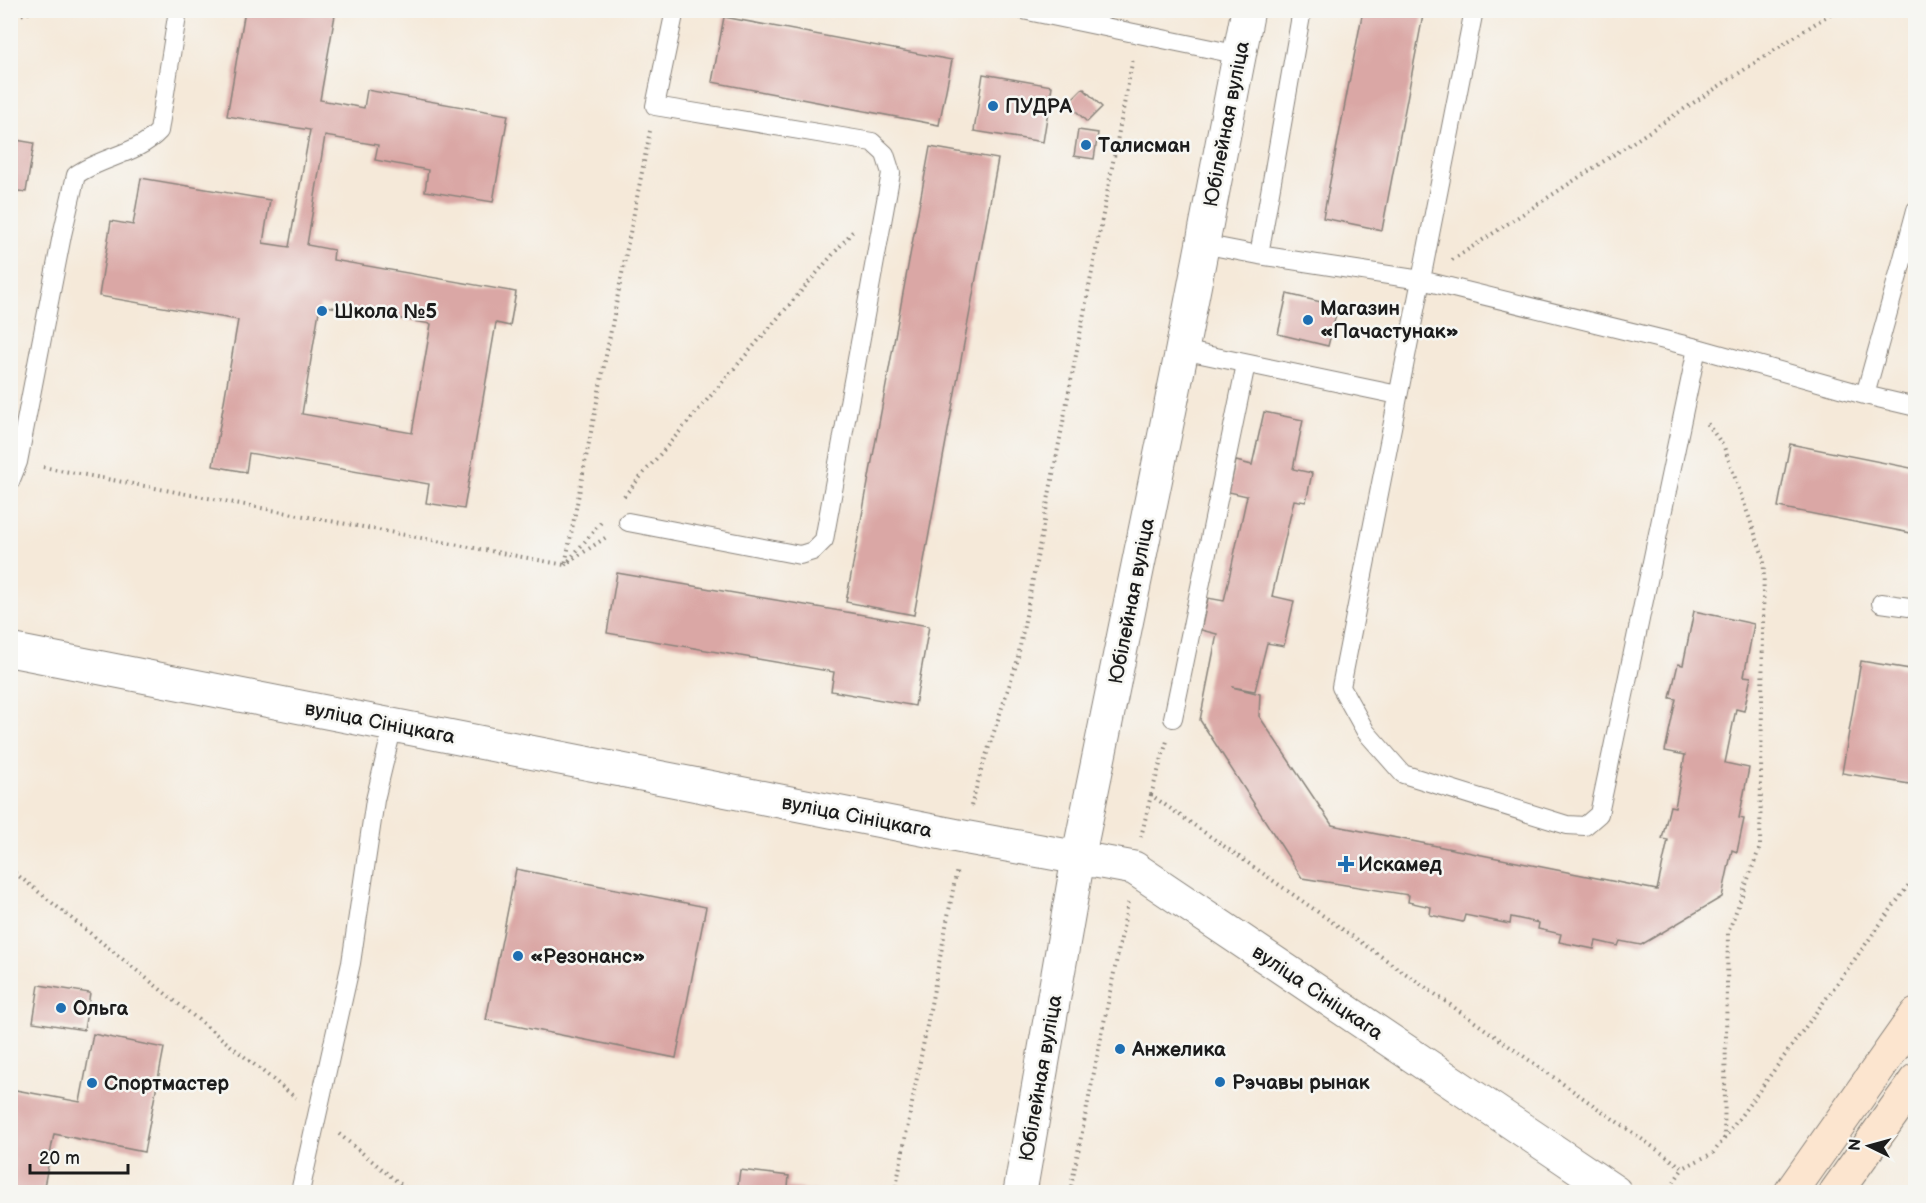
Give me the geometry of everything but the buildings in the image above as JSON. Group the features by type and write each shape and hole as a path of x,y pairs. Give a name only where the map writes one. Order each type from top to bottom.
{"main road":[{"path":"1791,1192 1916,1015"},
{"path":"1836,1192 1916,1080"}],"street":[{"name":"Юбілейная вуліца","path":"1020,1192 1078,859 1182,350 1248,10"},
{"name":"вуліца Сініцкага","path":"10,650 963,837 1134,868 1615,1192"}],"lane":[{"path":"10,482 18,462 62,235 76,175 86,168 151,140 159,131 178,10"},
{"path":"628,522 800,555 813,551 824,540 891,173 885,154 872,142 655,106 675,10"},
{"path":"1023,10 1240,55"},
{"path":"1259,255 1302,10"},
{"path":"1474,10 1341,687 1366,732 1403,774 1567,825 1585,826 1599,814 1697,348"},
{"path":"1865,395 1912,241 1916,210"},
{"path":"1202,244 1420,280 1697,348 1916,407"},
{"path":"1182,350 1398,395"},
{"path":"1173,718 1246,364"},
{"path":"1881,603 1916,608"},
{"path":"300,1192 351,963 375,800 393,725"}],"path":[{"path":"10,17 42,10"},
{"path":"1420,280 1836,10"},
{"path":"895,1192 963,837 981,771 1017,662 1138,34"},
{"path":"565,565 655,106"},
{"path":"618,503 855,228"},
{"path":"1687,396 1724,447 1764,559 1760,847 1728,933 1724,1139"},
{"path":"18,462 565,565 628,522"},
{"path":"565,565 610,512"},
{"path":"1070,1192 1134,868 1150,795 1173,718"},
{"path":"1150,795 1683,1168"},
{"path":"10,869 410,1192"},
{"path":"1667,1192 1683,1168 1713,1153 1724,1139 1916,875"}],"place":[{"name":"ПУДРА","path":"993,106"},
{"name":"Талисман","path":"1086,145"},
{"name":"Школа №5","path":"322,311"},
{"name":"Магазин «Пачастунак»","path":"1308,320"},
{"name":"Искамед","path":"1346,864"},
{"name":"«Резонанс»","path":"518,956"},
{"name":"Ольга","path":"61,1008"},
{"name":"Анжелика","path":"1120,1049"},
{"name":"Рэчавы рынак","path":"1220,1082"},
{"name":"Спортмастер","path":"92,1083"}]}
